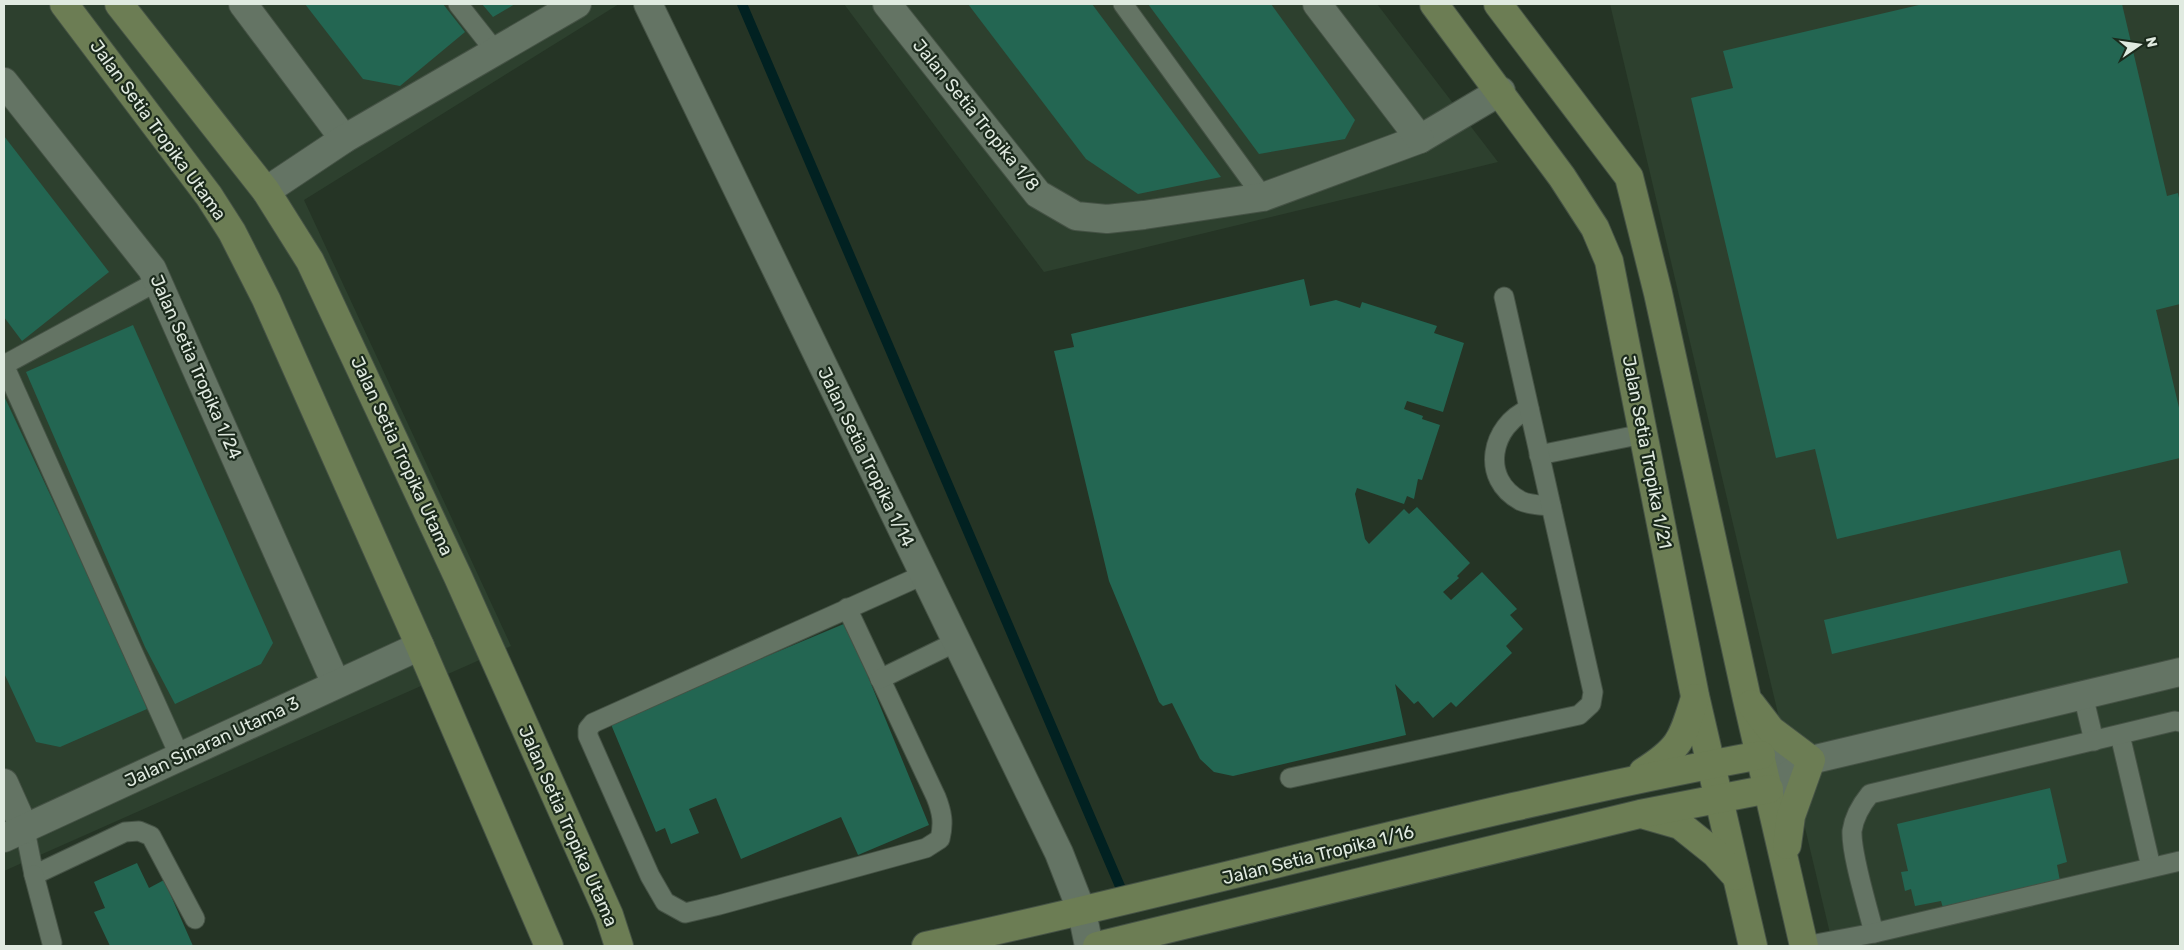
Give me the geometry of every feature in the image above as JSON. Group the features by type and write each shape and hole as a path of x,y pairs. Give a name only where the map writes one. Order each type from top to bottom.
{"street":[{"name":"Jalan Setia Tropika Utama","path":"64,4 209,196 232,232 266,299 420,646 549,946"},
{"name":"Jalan Setia Tropika Utama","path":"119,4 266,191 310,262 458,577 609,915 619,946"},
{"path":"243,4 344,139"},
{"path":"266,191 344,139 577,4"},
{"name":"Jalan Setia Tropika 1/14","path":"648,4 1059,853 1082,912 1090,946"},
{"name":"Jalan Setia Tropika 1/8","path":"887,4 1038,194 1076,216 1107,219 1263,197 1420,140 1501,91"},
{"path":"1317,4 1420,140"},
{"name":"Jalan Setia Tropika 1/21","path":"1434,4 1501,91 1595,228 1609,261 1695,696 1753,946"},
{"path":"1498,4 1629,177 1658,293 1747,699 1786,859 1804,946"},
{"name":"Jalan Setia Tropika 1/24","path":"4,82 152,269 336,684"},
{"name":"Jalan Sinaran Utama 3","path":"14,834 420,646"},
{"path":"1760,755 1812,760 2180,672"},
{"path":"1634,778 1672,752 1684,733 1695,696"},
{"path":"1747,699 1771,730 1812,760"},
{"name":"Jalan Setia Tropika 1/16","path":"926,946 1082,912 1634,778 1760,755"},
{"path":"1769,789 1812,760"},
{"path":"1786,859 1790,816 1812,760"},
{"path":"4,783 14,834"},
{"name":"Jalan Setia Tropika 1/16","path":"1097,946 1640,814 1769,789"},
{"path":"1640,814 1680,825 1715,853 1737,877"},
{"path":"609,915 630,946"}],"lane":[{"path":"458,4 495,51"},
{"path":"1123,4 1263,197"},
{"path":"158,281 4,365 180,757"},
{"path":"1290,778 1579,715 1591,704 1593,692 1504,297"},
{"path":"1529,409 1510,420 1500,432 1495,448 1494,463 1499,478 1508,491 1520,501 1535,505 1551,506"},
{"path":"1540,455 1643,434"},
{"path":"848,608 942,811 943,824 940,839 926,848 685,913 665,902 650,876 588,736 588,728 593,723 848,608 923,575"},
{"path":"880,679 956,642"},
{"path":"2083,695 2094,741"},
{"path":"1874,933 1852,832 1861,805 1870,794 2176,721 2180,722"},
{"path":"2120,735 2151,867"},
{"path":"34,875 125,832 139,831 152,836 194,919"},
{"path":"14,834 34,875 52,943"},
{"path":"1804,946 1874,933 2180,861"}],"shaded area":[{"path":"4,4 619,4 304,200 511,646 4,871"},
{"path":"844,4 1377,4 1498,162 1044,272"},
{"path":"1610,4 2180,4 2180,946 1833,946"}],"building":[{"path":"305,4 443,4 465,32 400,86 363,79"},
{"path":"482,4 515,4 493,17"},
{"path":"968,4 1092,4 1221,177 1138,194 1086,159"},
{"path":"1148,4 1271,4 1355,120 1345,139 1259,154"},
{"path":"1923,4 2122,4 2167,196 2178,193 2180,203 2180,304 2156,310 2180,412 2180,458 1837,539 1815,449 1776,458 1691,98 1733,88 1723,51"},
{"path":"4,136 109,272 22,341 4,317"},
{"path":"1304,279 1310,306 1336,300 1360,308 1362,302 1437,326 1434,333 1464,343 1443,412 1407,401 1404,409 1423,416 1422,419 1440,425 1422,480 1418,479 1414,499 1407,496 1404,504 1357,488 1355,494 1365,539 1369,544 1404,509 1409,514 1417,507 1470,563 1457,576 1459,578 1443,592 1451,600 1482,572 1517,609 1510,615 1523,629 1506,646 1512,653 1456,707 1451,702 1433,718 1418,701 1414,704 1395,684 1406,735 1233,776 1214,772 1200,759 1172,703 1163,706 1159,702 1109,581 1054,351 1074,347 1071,334"},
{"path":"133,325 273,643 261,664 175,704 145,647 26,372"},
{"path":"4,396 127,659 147,709 60,747 36,742 4,673"},
{"path":"2120,550 2128,583 1832,654 1824,620"},
{"path":"846,623 929,825 858,855 841,817 741,859 716,798 689,809 699,833 671,844 665,828 656,832 610,722"},
{"path":"2050,788 2067,862 2057,865 2060,881 1943,908 1941,901 1915,906 1911,889 1905,891 1901,872 1908,871 1897,824"},
{"path":"137,863 149,888 164,880 193,946 110,946 94,912 105,908 94,882"}],"waterway":[{"path":"742,4 1122,891"}]}
